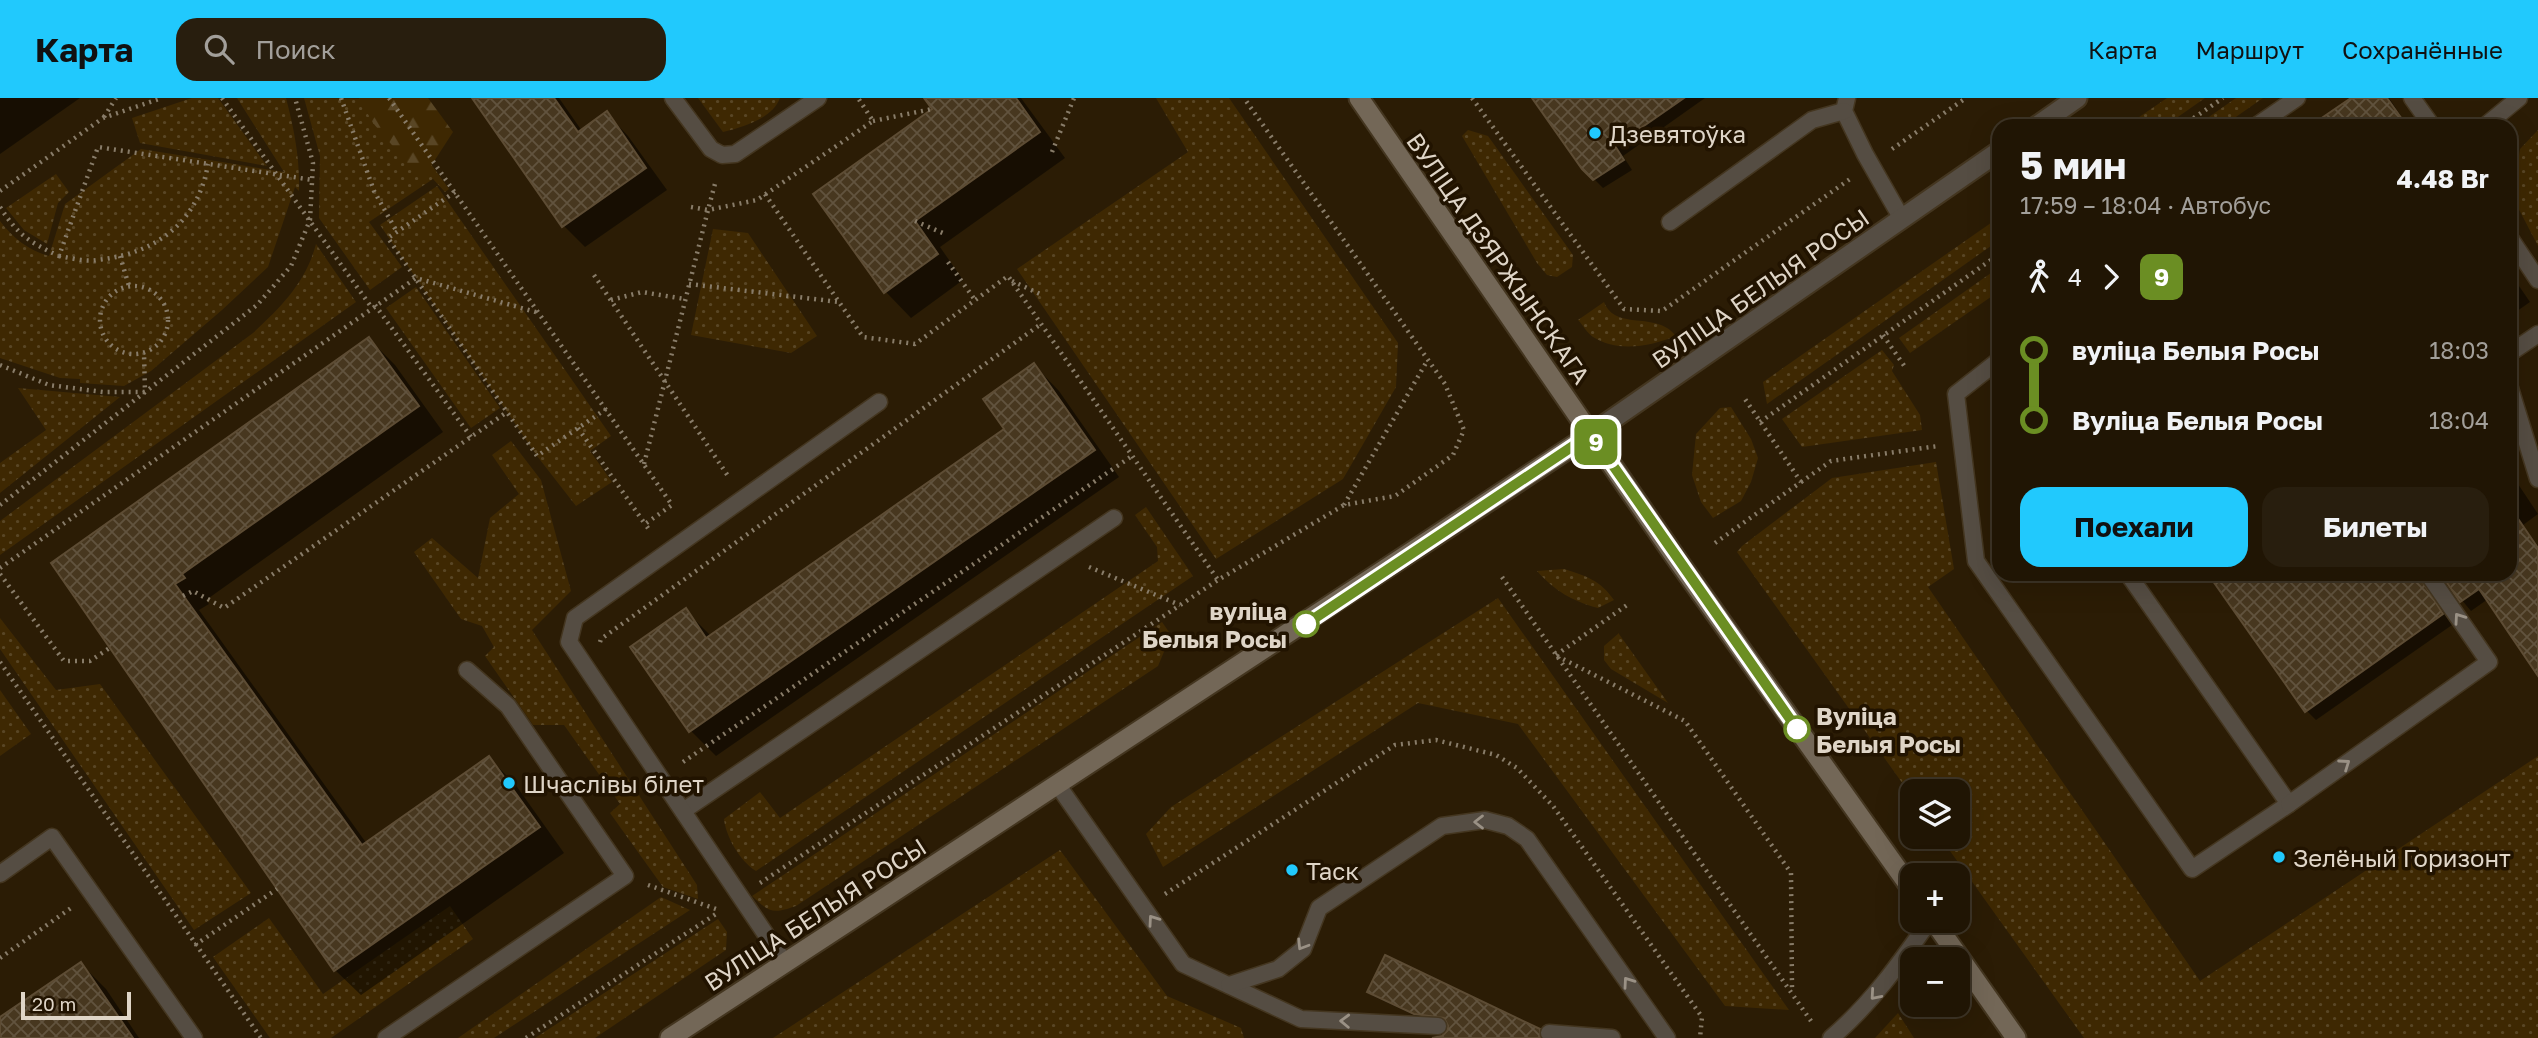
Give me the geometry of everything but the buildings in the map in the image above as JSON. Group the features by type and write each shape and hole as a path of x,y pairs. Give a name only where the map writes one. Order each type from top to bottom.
{"main road":[{"name":"ВУЛІЦА ДЗЯРЖЫНСКАГА","path":"1359,98 1591,434 1900,873"},
{"name":"ВУЛІЦА БЕЛЫЯ РОСЫ","path":"670,1038 1299,629 1591,434"},
{"path":"1941,933 2016,1038"}],"street":[{"path":"2047,119 2077,98"},
{"name":"ВУЛІЦА БЕЛЫЯ РОСЫ","path":"1591,434 1992,156"}],"lane":[{"path":"673,98 711,149 722,155 735,154 818,98"},
{"path":"2266,119 2297,98"},
{"path":"2412,98 2427,119"},
{"path":"2493,119 2518,98"},
{"path":"1670,222 1812,120 1846,104 1865,154 1902,219"},
{"path":"2517,248 2538,280"},
{"path":"2517,349 2538,334"},
{"path":"1992,366 1956,394 1976,561 2192,869 2289,804 2489,662 2433,581"},
{"path":"785,963 569,642 575,618 878,402"},
{"path":"2517,411 2538,479"},
{"path":"683,811 1114,518"},
{"path":"2133,581 2289,804"},
{"path":"386,1038 625,876 508,706 467,670"},
{"path":"1057,784 1183,964 1301,1019 1438,1026"},
{"path":"1229,985 1278,970 1303,949 1319,908 1412,845 1442,827 1485,820 1508,826 1527,839 1667,1038"},
{"path":"0,874 52,837 194,1038"},
{"path":"1831,1038 1857,1016 1889,979 1923,933"},
{"path":"1378,1023 1409,1038"},
{"path":"1549,1033 1612,1038"}],"path":[{"path":"103,118 116,98"},
{"path":"0,191 103,118 162,98"},
{"path":"222,98 471,437"},
{"path":"0,505 257,305 291,266 310,219 313,180 313,163 295,98"},
{"path":"341,98 374,191 397,232"},
{"path":"389,98 672,505 645,524"},
{"path":"858,98 873,121"},
{"path":"1052,152 1074,98"},
{"path":"740,897 1218,580 1344,505 1395,496 1453,455 1464,430 1445,384 1244,98"},
{"path":"2192,119 2222,98"},
{"path":"691,207 708,210 757,200 873,121 932,109"},
{"path":"59,256 98,148 313,180"},
{"path":"0,208 15,230 35,245 59,256 95,261 135,253 170,232 191,211 204,186 208,164"},
{"path":"455,192 388,238 537,456 606,409"},
{"path":"765,194 863,337 915,344 1008,276 1218,580"},
{"path":"644,464 708,210"},
{"path":"915,221 945,234"},
{"path":"120,256 129,286"},
{"path":"1760,422 1992,259"},
{"path":"948,262 975,300"},
{"path":"594,275 743,498"},
{"path":"415,278 539,313"},
{"path":"0,568 415,278"},
{"path":"1011,280 1040,294"},
{"path":"689,284 840,302"},
{"path":"140,286 151,290 160,297 166,307 168,330 163,340 144,353 122,352 105,338 100,316 109,296 118,289 140,286"},
{"path":"610,300 642,292 685,299"},
{"path":"599,648 600,639 1041,324"},
{"path":"1883,335 1905,367"},
{"path":"144,353 145,392"},
{"path":"1344,505 1427,361"},
{"path":"0,365 49,385 103,392 145,392"},
{"path":"1745,399 1801,482"},
{"path":"183,596 193,591 224,608 507,412"},
{"path":"578,428 665,552"},
{"path":"1715,543 1831,461 1934,446"},
{"path":"674,768 1132,456"},
{"path":"1059,555 1180,605"},
{"path":"0,574 64,661 90,661 111,647"},
{"path":"1502,577 1814,1026"},
{"path":"1556,655 1627,605"},
{"path":"1556,655 1685,721 1791,873 1792,992"},
{"path":"0,662 261,1038"},
{"path":"526,1038 720,911 625,876"},
{"path":"195,945 277,889"},
{"path":"0,957 72,907 80,918"}],"green space":[{"path":"192,98 218,98 267,166 140,143 132,118"},
{"path":"237,98 286,98 294,132 299,191 295,187 268,267 151,371 124,386 80,383 80,379 60,378 0,358 0,221 22,243 49,256 65,204 141,149 284,172"},
{"path":"304,98 384,99 449,189 445,192 433,179 369,222 402,267 370,290 319,218 320,156"},
{"path":"359,98 428,98 453,132 422,180 373,123"},
{"path":"698,98 780,98 764,117 723,132"},
{"path":"1156,98 1229,98 1398,343 1396,387 1343,479 1216,559 1017,269 1188,152"},
{"path":"2167,98 2205,98 2175,119 2136,119"},
{"path":"2236,98 2263,98 2233,119 2206,119"},
{"path":"1468,130 1488,136 1573,255 1572,267 1557,277 1547,275 1537,263 1462,136"},
{"path":"2538,130 2538,246 2517,206 2520,149"},
{"path":"56,174 69,192 58,203 47,244 24,230 6,208"},
{"path":"437,186 611,436 590,451 612,482 576,506 537,456 380,225"},
{"path":"1992,222 1992,245 1767,404 1763,382"},
{"path":"713,229 748,233 817,336 791,353 691,335"},
{"path":"316,244 356,302 0,555 0,521 253,333 292,293 312,258"},
{"path":"1992,272 1992,296 1910,353 1899,338"},
{"path":"416,287 500,408 471,428 386,308"},
{"path":"1604,302 1610,311 1618,316 1658,324 1668,328 1676,336 1635,346 1603,342 1591,335 1578,320"},
{"path":"1882,350 1894,365 1892,371 1920,415 1922,430 1802,447 1782,419"},
{"path":"18,388 120,397 0,493 0,463 46,430"},
{"path":"1731,407 1751,439 1758,458 1751,482 1741,501 1713,518 1701,502 1692,475 1696,434 1720,408"},
{"path":"511,441 541,480 571,591 532,630 697,885 698,899 663,887 610,813 620,804 564,725 533,725 485,656 494,647 482,626 461,619 414,552 432,538 478,578 490,518 519,494 492,455"},
{"path":"1936,462 1954,569 1928,587 2200,981 2538,756 2538,1038 2084,1038 1970,879 1970,863 1959,863 1949,849 1970,849 1970,779 1900,780 1737,552 1832,478"},
{"path":"1146,507 1193,576 756,871 739,855 724,819 760,792 780,818 1158,561 1157,547 1135,515"},
{"path":"1564,569 1592,580 1614,600 1598,608 1580,602 1557,590 1537,571"},
{"path":"1498,598 1789,1010 1725,1006 1518,724 1418,703 1163,867 1146,834 1171,807"},
{"path":"0,618 56,690 100,684 251,893 194,930 0,649"},
{"path":"1162,622 1171,635 1158,666 796,906 772,910 752,896"},
{"path":"1619,633 1668,703 1611,669 1604,660 1604,646"},
{"path":"0,690 31,734 0,756"},
{"path":"1060,850 1167,996 1241,1028 1244,1038 773,1038"},
{"path":"661,897 690,910 494,1038 458,1038"},
{"path":"450,906 473,939 331,1038 270,1038 213,957 269,918 323,994"},
{"path":"718,919 727,932 726,950 595,1038 535,1038"},
{"path":"1898,1013 1914,1038 1875,1038"}],"bus line":[{"name":"9","path":"1306,624 1591,434 1797,729"}],"place":[{"name":"Дзевятоўка","path":"1595,133"},
{"name":"вуліца Белыя Росы","path":"1306,624"},
{"name":"Вуліца Белыя Росы","path":"1797,729"},
{"name":"Шчаслівы білет","path":"509,783"},
{"name":"Зелёный Горизонт","path":"2279,857"},
{"name":"Таск","path":"1292,870"}]}
